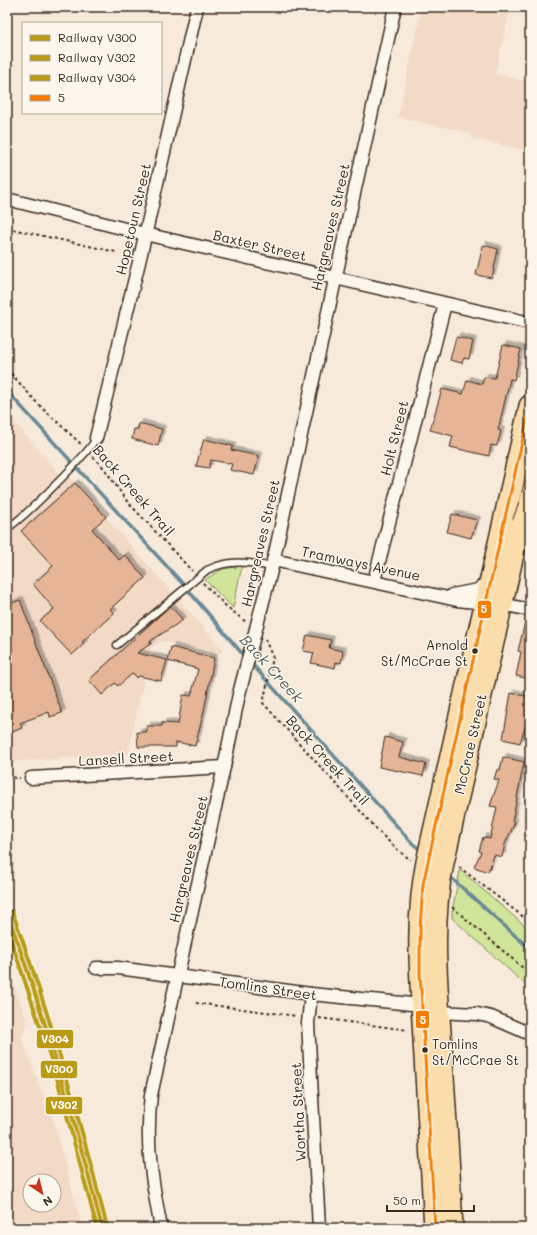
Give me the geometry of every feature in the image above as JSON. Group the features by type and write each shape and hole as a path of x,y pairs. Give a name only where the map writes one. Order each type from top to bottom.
{"highway":[{"name":"McCrae Street","path":"494,603 493,572 530,406"},
{"name":"McCrae Street","path":"430,1008 419,916 426,870 444,856 494,603 530,479"},
{"path":"430,1008 435,1228"},
{"path":"430,1008 452,1228"}],"street":[{"name":"Hopetoun Street","path":"96,438 197,7"},
{"name":"Hargreaves Street","path":"161,1228 149,1161 148,1116 151,1095 239,694 272,563 395,7"},
{"name":"Baxter Street","path":"7,199 145,234 530,323"},
{"name":"Holt Street","path":"374,581 445,304"},
{"name":"Tramways Avenue","path":"272,563 374,581 463,601 494,603 530,610"},
{"name":"Tramways Avenue","path":"443,596 463,594 478,590 486,584 493,572"},
{"name":"Lansell Street","path":"30,778 224,767"},
{"name":"Tomlins Street","path":"96,968 118,968 311,994 478,1014 491,1017 530,1034"},
{"name":"Wortha Street","path":"311,994 308,1023 319,1228"}],"lane":[{"path":"7,528 86,453 96,438"},
{"path":"118,645 195,578 214,566 230,562 272,563"}],"path":[{"path":"7,228 116,252"},
{"name":"Back Creek Trail","path":"7,369 38,404 86,453 104,468 126,500 195,578 226,606 248,623"},
{"name":"Back Creek Trail","path":"263,634 273,658 263,703 381,834 399,852 426,870"},
{"path":"444,856 530,922"},
{"path":"450,906 530,974"},
{"path":"196,1003 301,1016"},
{"path":"313,1018 408,1030"}],"shaded area":[{"path":"422,7 511,7 495,74 530,82 530,151 473,139 470,133 398,117"},
{"path":"7,413 64,479 69,475 223,650 214,657 208,651 161,641 151,648 128,754 7,762"},
{"path":"7,966 28,1024 21,1037 54,1123 81,1223 84,1224 85,1228 7,1228"}],"green space":[{"path":"242,566 233,608 205,580 222,569"},
{"path":"460,870 530,930 530,989 452,918"}],"building":[{"path":"483,245 498,249 492,278 476,275"},
{"path":"456,337 473,341 469,359 464,358 462,363 450,360"},
{"path":"503,345 521,349 514,380 510,379 498,430 501,431 497,446 491,445 489,456 450,447 453,436 430,430 442,389 463,394 467,380 482,384 484,377 495,378"},
{"path":"139,423 162,429 158,446 132,439 134,429 138,429"},
{"path":"204,439 233,446 231,450 259,456 254,475 230,470 232,464 211,460 209,468 196,466"},
{"path":"75,483 106,517 92,529 119,560 125,555 145,578 110,609 114,613 82,642 84,644 72,655 40,621 54,609 33,584 53,566 21,531"},
{"path":"452,514 477,520 471,538 447,532"},
{"path":"20,600 62,713 50,717 49,712 20,723 22,728 7,734 7,605"},
{"path":"170,606 183,620 149,642 152,643 137,653 167,660 161,681 139,676 137,678 133,673 118,686 115,683 102,695 89,680"},
{"path":"526,618 530,618 530,679 516,676 521,652 518,651"},
{"path":"307,635 331,640 329,648 343,651 341,663 336,662 335,668 311,663 314,653 303,651"},
{"path":"171,647 214,658 204,711 195,746 176,742 176,747 138,747 137,732 147,732 147,726 162,726 162,723 178,724 183,695 191,696 198,669 168,661"},
{"path":"511,693 530,697 530,722 527,721 520,743 503,739"},
{"path":"385,737 403,742 399,757 426,764 423,776 379,767"},
{"path":"503,757 524,762 512,822 515,822 505,844 502,857 494,855 488,872 474,867 481,852 479,851 483,837 490,839 497,807 490,806 499,780 494,779 497,770 500,770"}],"waterway":[{"name":"Back Creek","path":"7,391 182,583 245,657"},
{"name":"Back Creek","path":"251,663 412,843 423,852"},
{"name":"Back Creek","path":"448,875 530,949"}],"tram line":[{"path":"513,519 521,496 530,456"}],"rail line":[{"name":"V304","path":"12,911 64,1068 107,1227"},
{"name":"V300","path":"7,913 59,1069 102,1228"},
{"name":"V302","path":"7,928 55,1071 97,1228"}],"transit line":[{"name":"5","path":"435,1228 420,973 420,928 423,884 530,406"}],"place":[{"name":"Arnold St/McCrae St","path":"475,651"},
{"name":"Tomlins St/McCrae St","path":"425,1050"}]}
